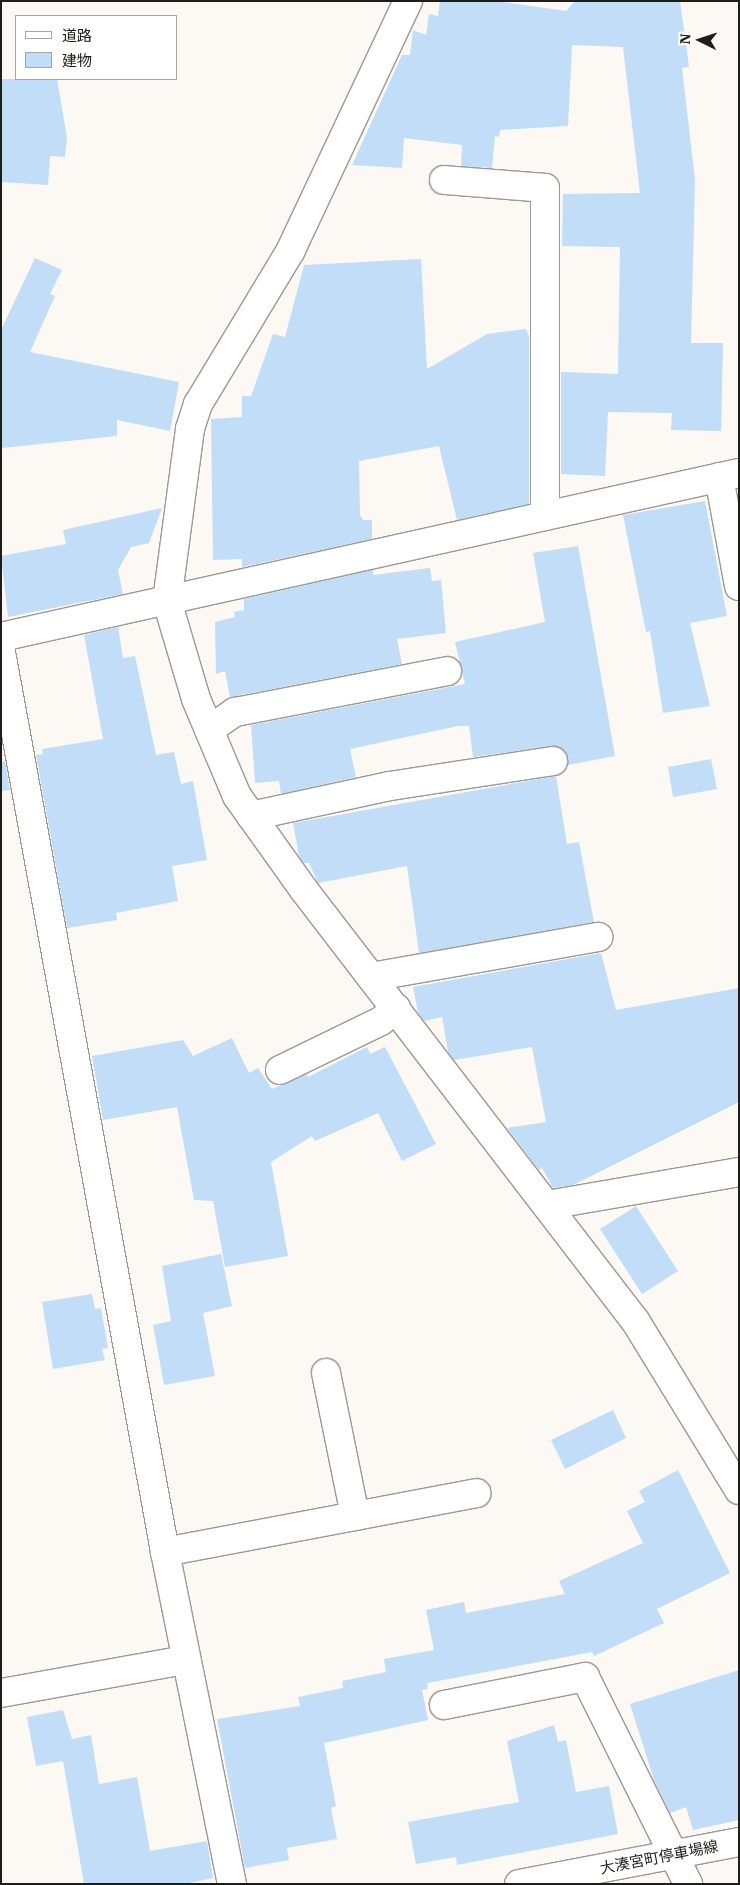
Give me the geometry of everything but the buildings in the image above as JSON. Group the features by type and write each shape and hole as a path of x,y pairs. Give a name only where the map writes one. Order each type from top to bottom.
{"street":[{"path":"408,1 291,250 198,404 190,429 167,600 209,730 237,796 371,977 636,1322 739,1490"},
{"path":"444,180 545,188 545,516"},
{"path":"1,637 729,475 739,586"},
{"path":"1,652 185,1660 232,1884"},
{"path":"209,730 235,712 447,671"},
{"path":"251,816 390,786 554,761"},
{"path":"371,977 599,937"},
{"path":"280,1070 381,1021 396,1008"},
{"path":"548,1205 739,1172"},
{"path":"326,1373 355,1516"},
{"path":"165,1552 476,1493"},
{"path":"1,1693 185,1660"},
{"path":"444,1705 585,1677 688,1884"},
{"name":"大湊宮町停車場線","path":"519,1884 739,1842"}]}
